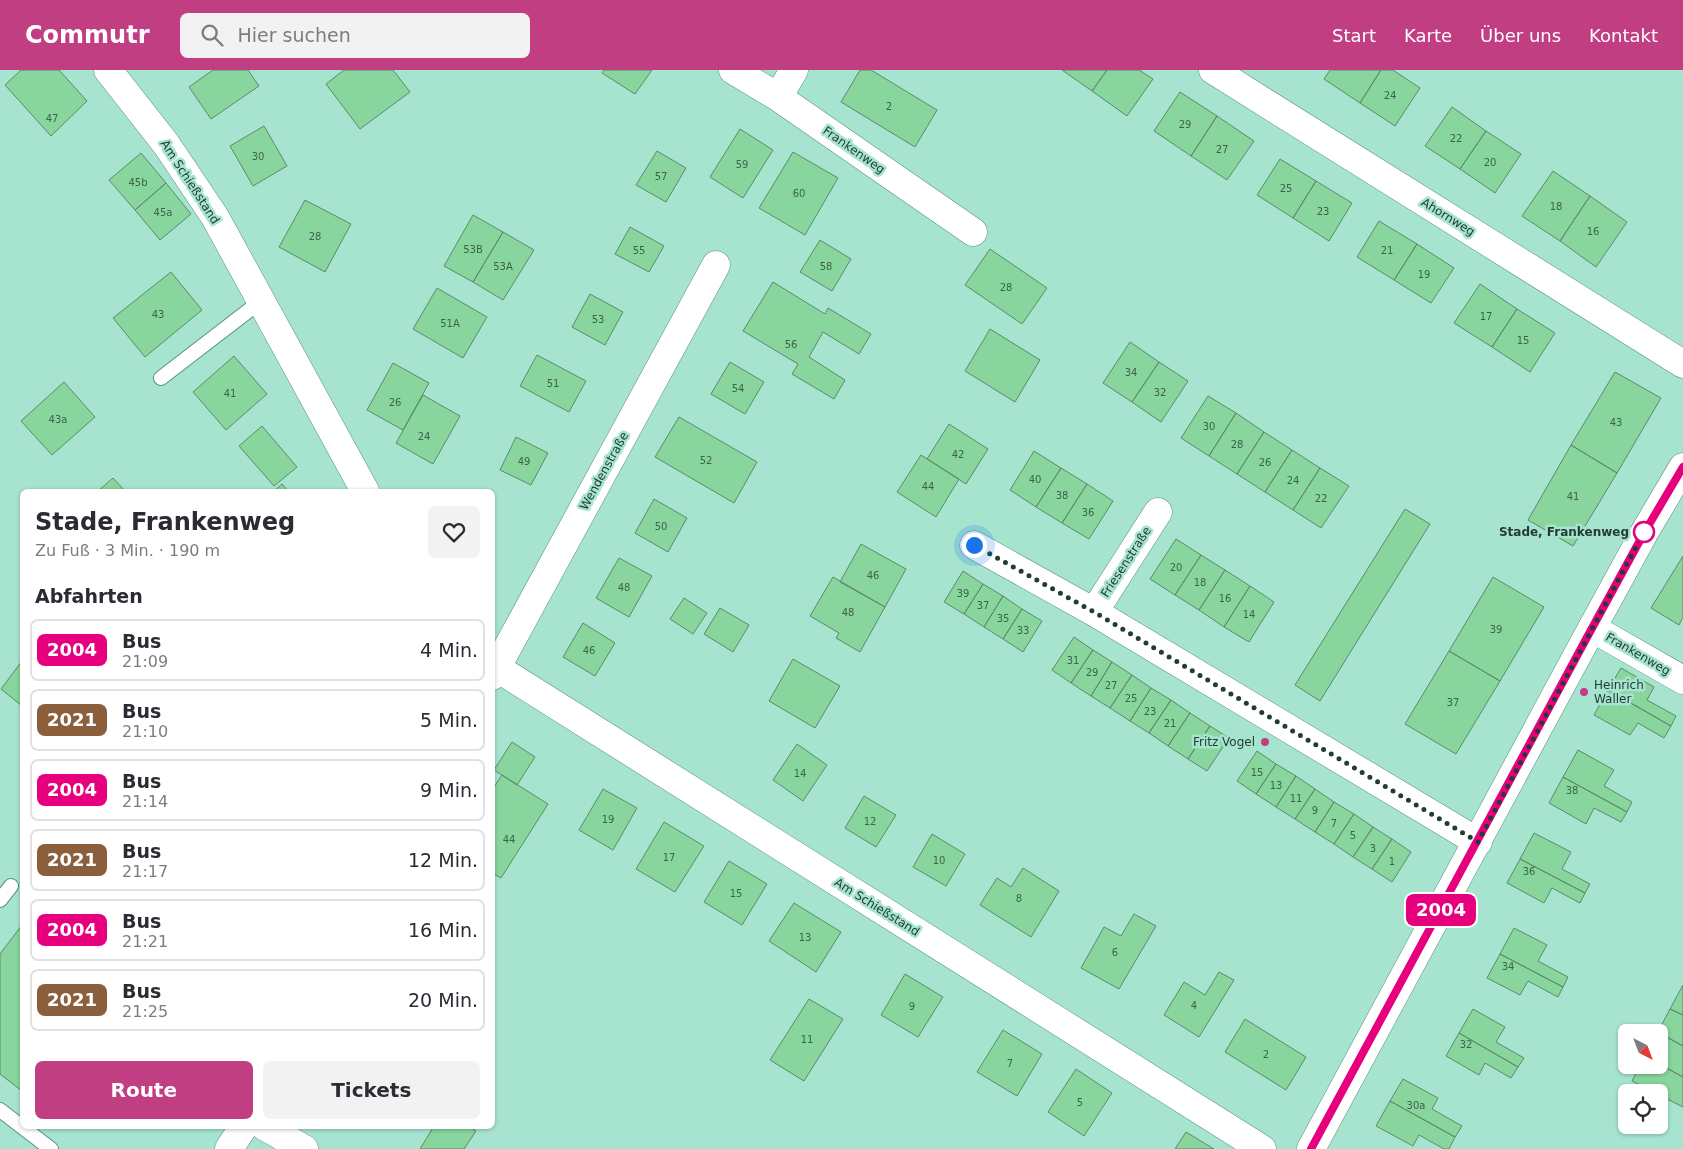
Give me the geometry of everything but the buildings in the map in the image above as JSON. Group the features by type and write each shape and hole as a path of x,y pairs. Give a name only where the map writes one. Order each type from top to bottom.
{"street":[{"name":"Am Schießstand","path":"108,70 166,144 215,217 364,489"},
{"name":"Frankenweg","path":"733,70 778,97 973,232"},
{"path":"778,97 794,70"},
{"name":"Ahornweg","path":"1213,70 1683,364"},
{"name":"Wendenstraße","path":"495,667 716,265"},
{"path":"1311,1149 1592,628 1683,467"},
{"name":"Friesenstraße","path":"1094,612 1158,512"},
{"name":"Friesenstraße","path":"974,545 1094,612 1478,842"},
{"name":"Frankenweg","path":"1592,628 1683,680"},
{"name":"Am Schießstand","path":"495,670 1262,1149"},
{"path":"230,1149 242,1129"},
{"path":"269,1129 304,1149"}],"lane":[{"path":"161,378 261,301"},
{"path":"0,900 12,886"},
{"path":"0,1110 20,1125"},
{"path":"25,1129 51,1149"}],"bus line":[{"name":"2004","path":"1311,1149 1585,641 1644,533 1683,467"}],"place":[{"name":"Stade, Frankenweg","path":"1644,532"},
{"name":"Heinrich Waller","path":"1584,692"},
{"name":"Fritz Vogel","path":"1265,742"}],"route":[{"path":"974,545 1094,612 1478,842 1644,532"}]}
